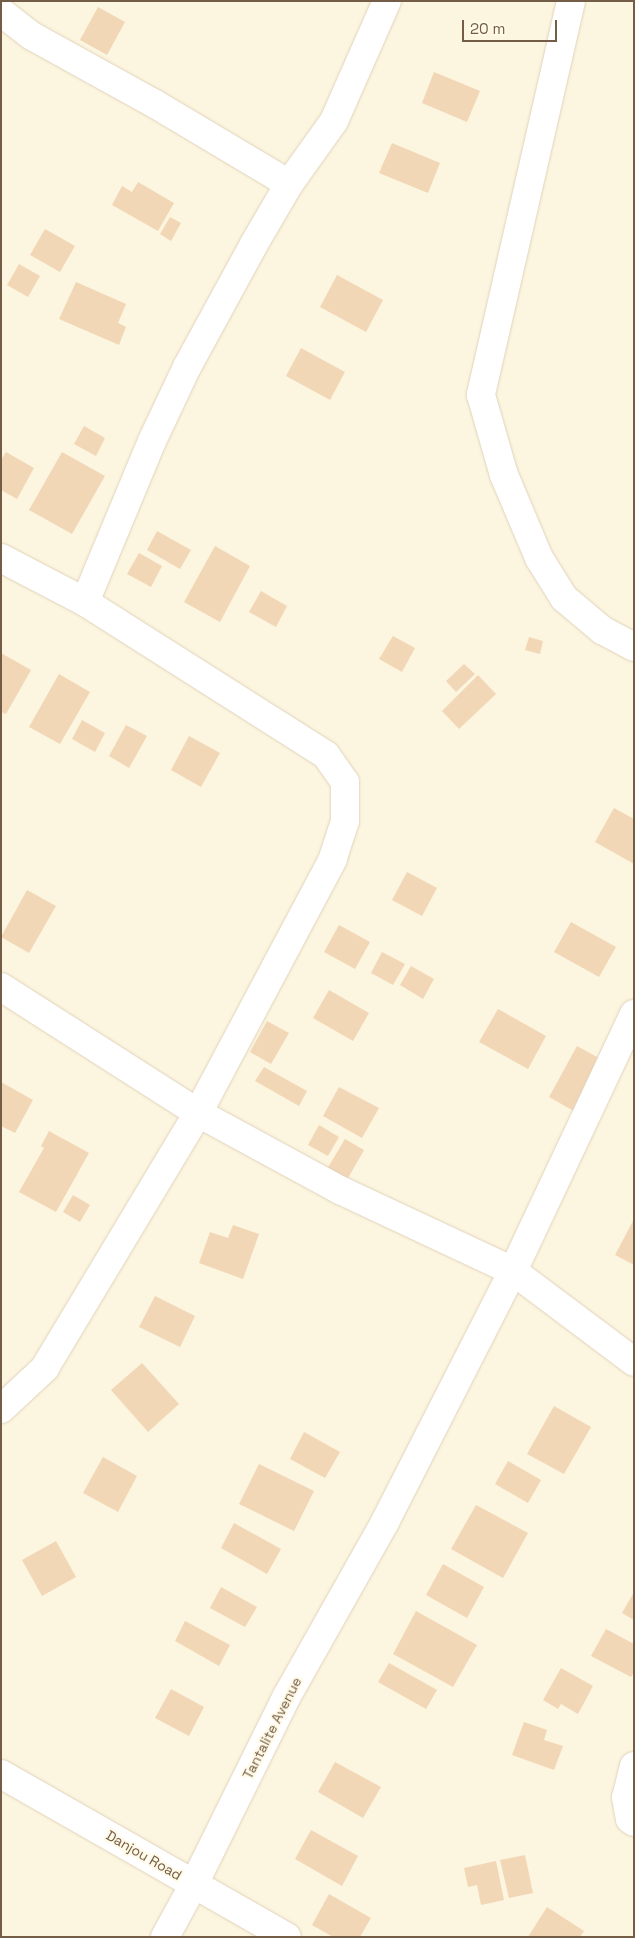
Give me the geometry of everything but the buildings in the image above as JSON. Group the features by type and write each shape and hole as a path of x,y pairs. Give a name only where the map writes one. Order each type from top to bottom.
{"street":[{"path":"85,602 152,441 186,367 254,244 290,184 334,121 387,1"},
{"path":"570,1 481,394 504,475 538,558 564,598 602,630 634,647"},
{"path":"1,12 32,36 155,104 290,184"},
{"path":"1,558 85,602 326,755 345,782 345,821 333,859 198,1113 45,1368 1,1409"},
{"path":"1,988 198,1113 340,1190 513,1271 634,1362"},
{"name":"Tantalite Avenue","path":"165,1937 194,1884 286,1696 385,1522 513,1271 634,1014"},
{"path":"634,1766 626,1797 630,1819 634,1822"},
{"name":"Danjou Road","path":"1,1774 287,1937"}]}
